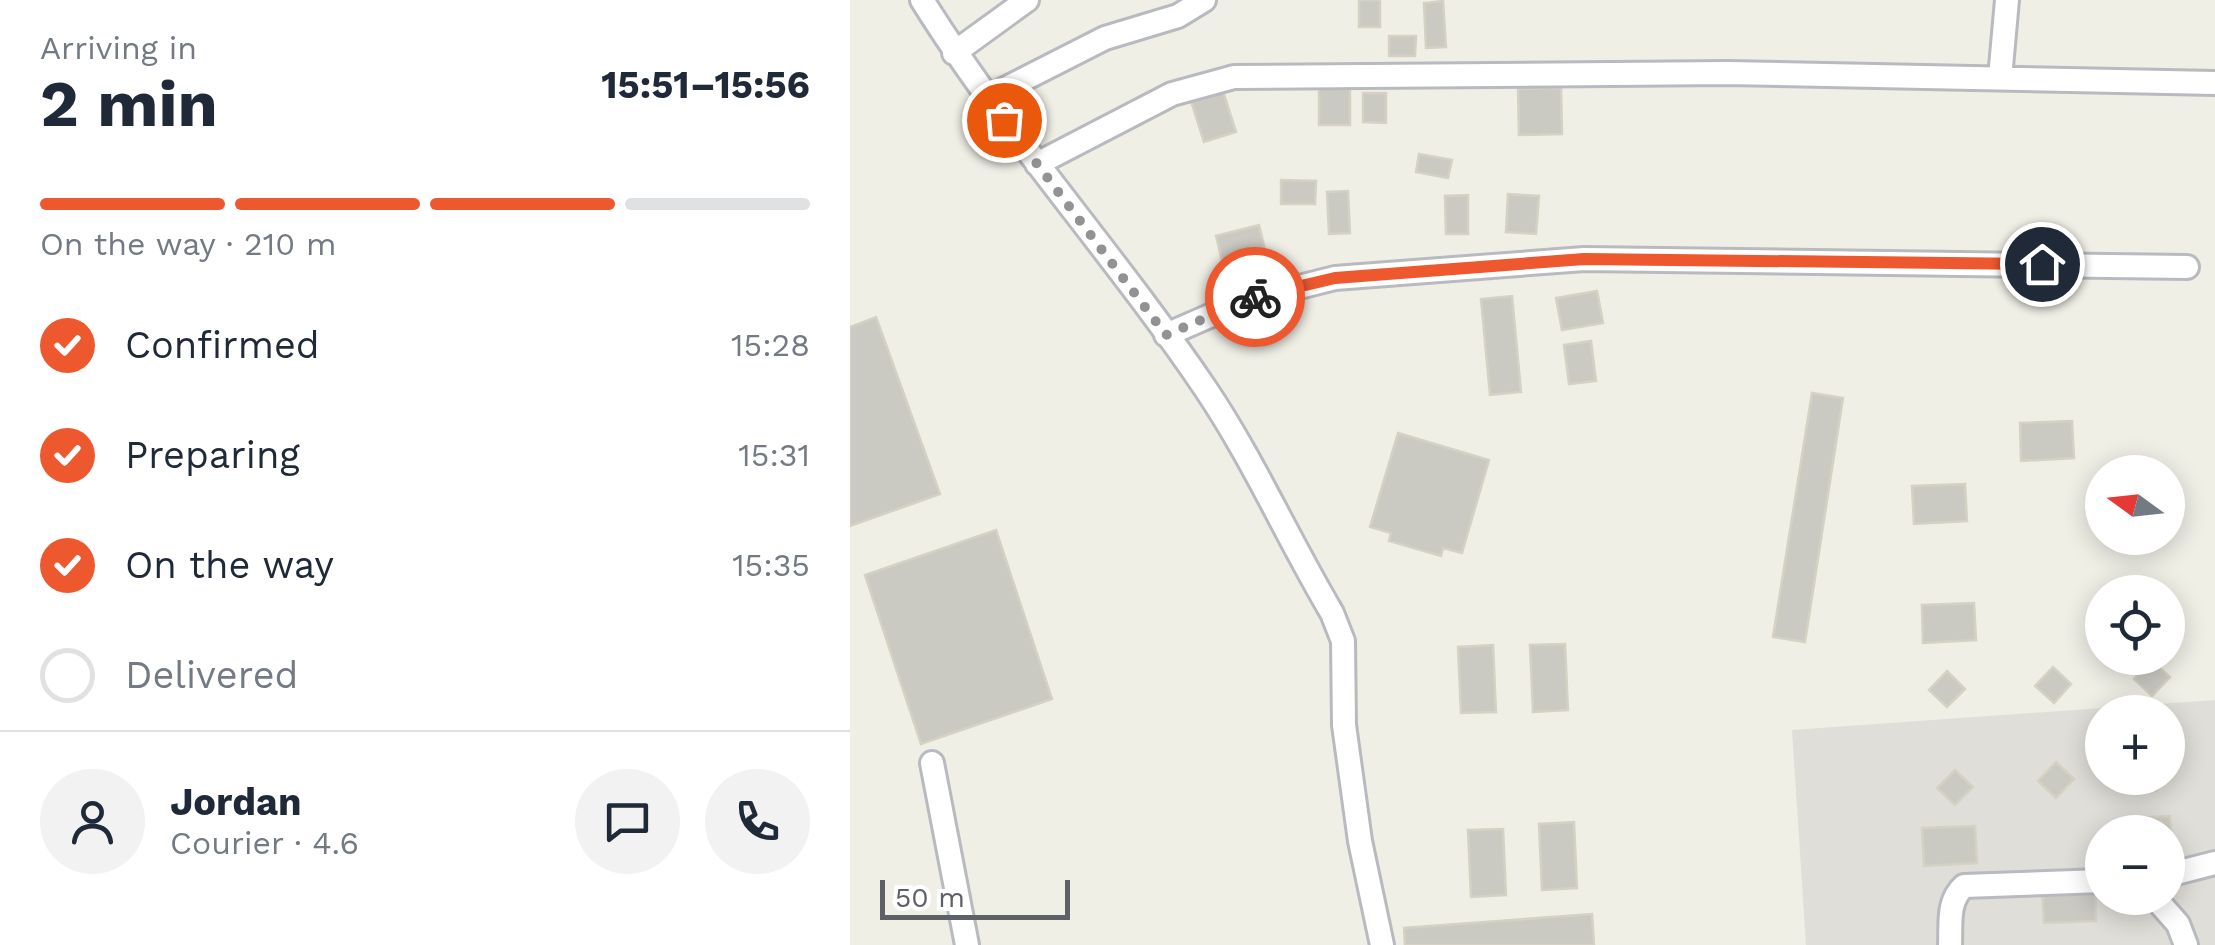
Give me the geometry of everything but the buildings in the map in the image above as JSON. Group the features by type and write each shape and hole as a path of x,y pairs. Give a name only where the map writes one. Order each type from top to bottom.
{"street":[{"path":"922,0 954,53 1166,335 1238,439 1343,641 1344,725 1360,840 1382,945"},
{"path":"954,53 1028,0"},
{"path":"987,98 1105,38 1178,16 1204,0"},
{"path":"2000,78 2007,0"},
{"path":"1037,164 1172,94 1234,76 1728,74 2215,83"},
{"path":"1166,335 1244,301 1335,278 1584,259 2188,267"},
{"path":"932,764 967,945"},
{"path":"2185,871 2215,863"},
{"path":"1950,945 1950,912 1956,894 1964,886 1983,882 2085,881"},
{"path":"2170,915 2186,945"}],"shaded area":[{"path":"2215,700 2215,945 1806,945 1792,730 2085,709 2085,795 2185,795 2185,702"}],"way so far":[{"path":"1004,120 1166,335 1255,297"}],"route":[{"path":"1255,297 1335,278 1584,259 2042,264"}]}
